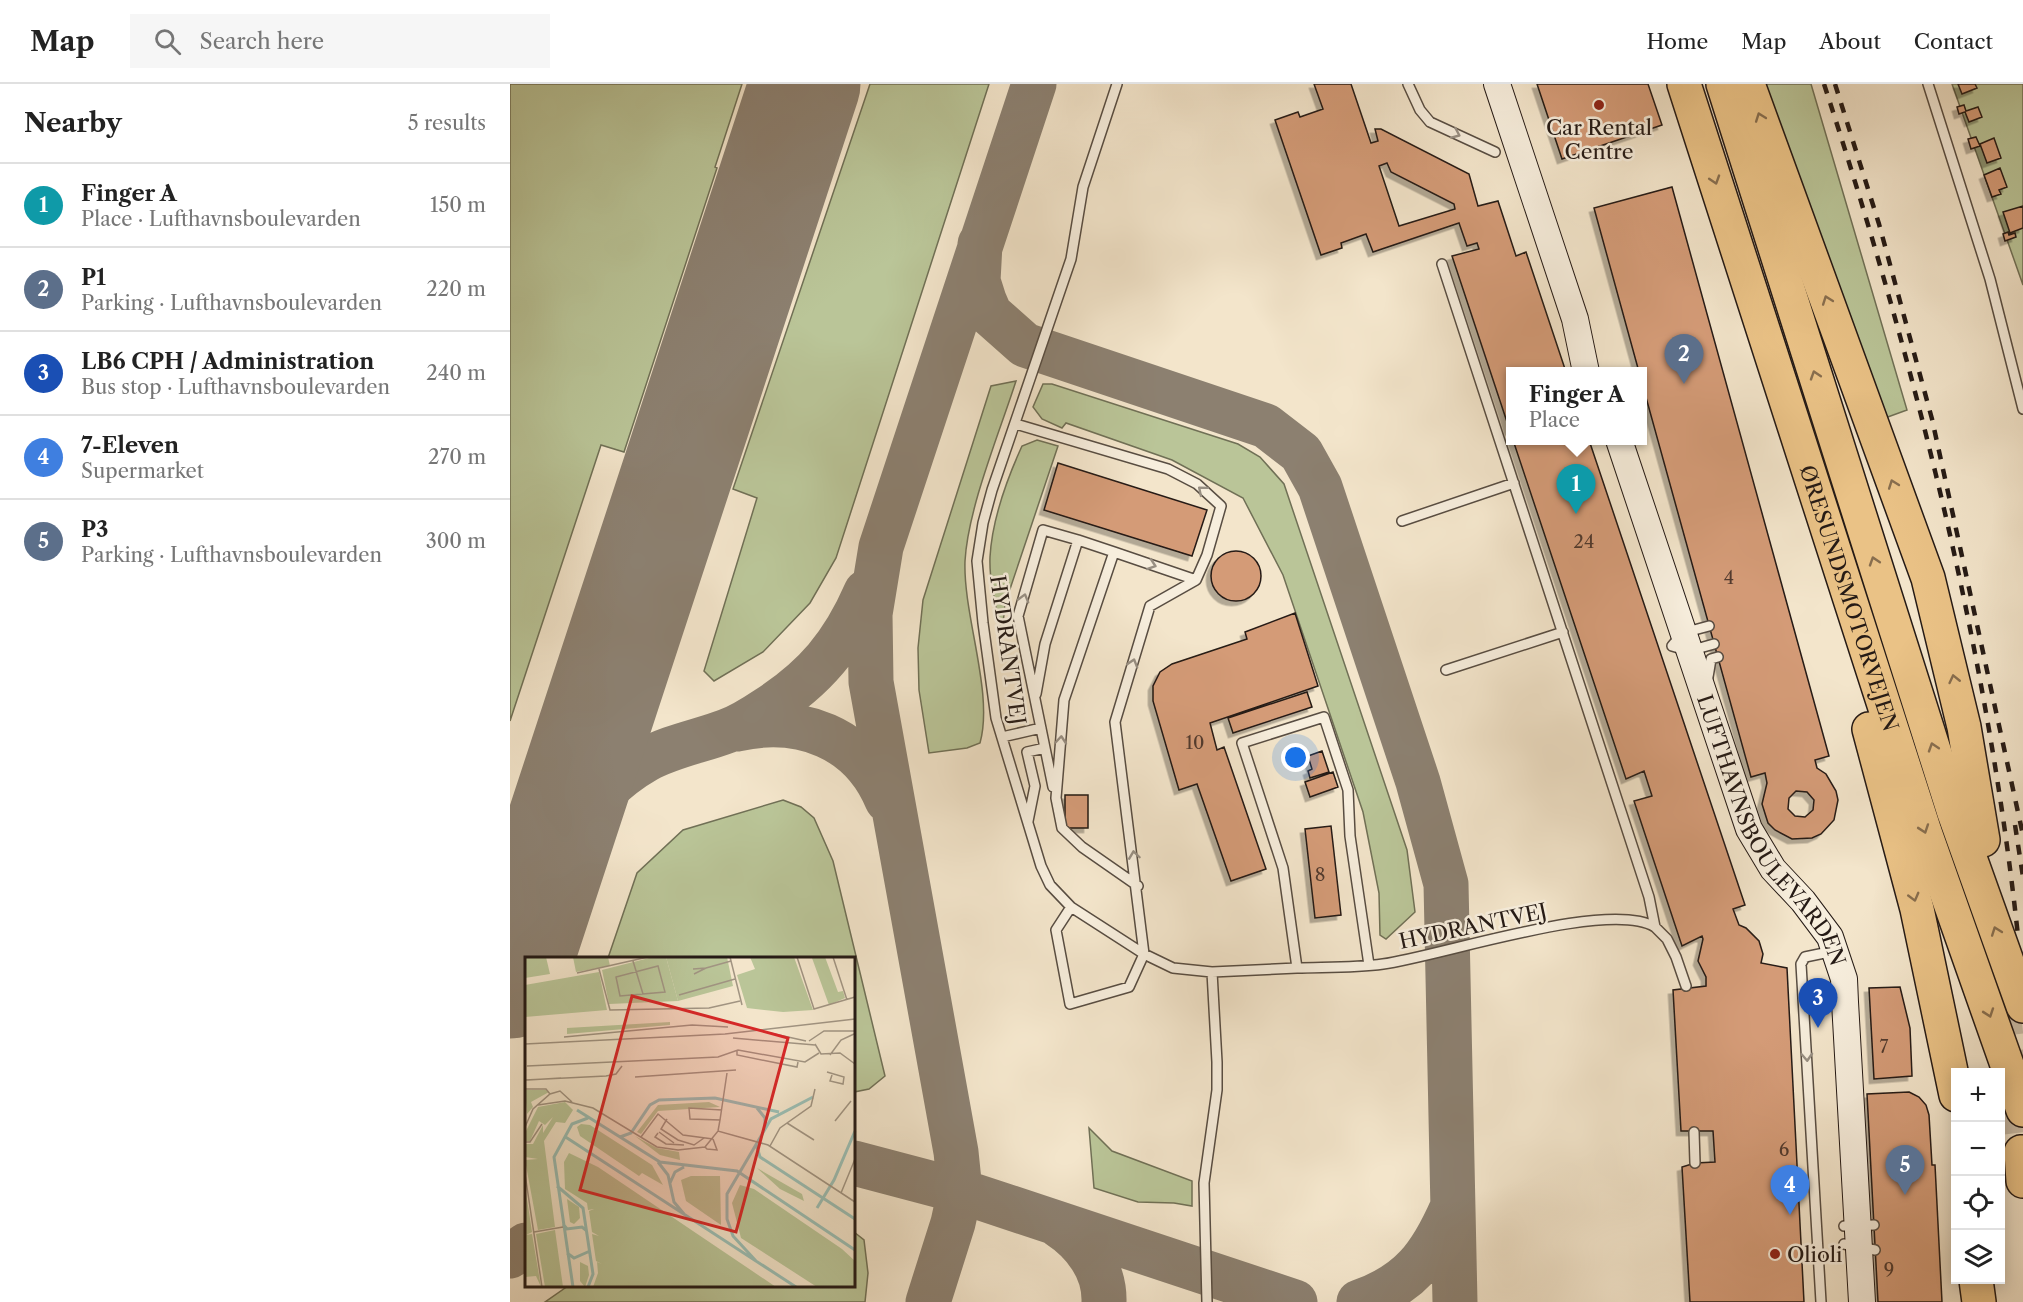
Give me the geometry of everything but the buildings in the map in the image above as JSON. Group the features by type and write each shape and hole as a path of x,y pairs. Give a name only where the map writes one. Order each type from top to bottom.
{"highway":[{"name":"ØRESUNDSMOTORVEJEN","path":"1684,84 1921,820 2023,1110"},
{"name":"ØRESUNDSMOTORVEJEN","path":"1723,84 1954,813 2023,1006"},
{"path":"1748,84 1928,578 1964,727 1983,840"},
{"path":"1802,453 1831,595 1917,909 1951,1071"},
{"path":"1977,1284 1979,1302"}],"street":[{"path":"1497,84 1575,319 1585,367"},
{"path":"1511,84 1586,308 1598,367"},
{"name":"LUFTHAVNSBOULEVARDEN","path":"1607,445 1716,732 1749,829 1773,870 1815,916 1830,937 1830,977 1860,1238 1862,1302"},
{"name":"LUFTHAVNSBOULEVARDEN","path":"1620,445 1682,643 1731,823 1743,852 1760,879 1829,952"},
{"name":"LUFTHAVNSBOULEVARDEN","path":"1848,1302 1860,1238"}],"lane":[{"name":"HYDRANTVEJ","path":"1117,84 1083,187 1071,259 983,523 977,561 992,694 1002,737 1028,824 1050,885 1071,907 1144,954 1173,968 1212,972 1384,964 1580,922 1624,918 1644,921 1655,927"},
{"path":"1408,84 1420,110 1430,122 1495,152"},
{"path":"1928,84 1990,279 2023,409"},
{"path":"1442,264 1649,897 1655,927 1667,939 1686,986"},
{"path":"1017,424 1168,469 1197,484 1221,506 1207,555 1196,580 1150,606 1115,722 1138,886 1144,954 1129,987 1070,1004 1056,930 1071,907"},
{"path":"1402,521 1514,483"},
{"path":"1138,886 1082,847 1062,828 1018,616 1043,530 1196,580"},
{"path":"1035,699 1045,644 1078,540"},
{"path":"1056,798 1064,700 1114,552"},
{"path":"1682,643 1709,626"},
{"path":"1446,670 1563,632"},
{"path":"1682,643 1714,644"},
{"path":"1716,732 1716,703 1707,670 1711,659 1718,657"},
{"path":"1297,968 1283,868 1242,743 1324,717 1348,790 1350,836 1369,965"},
{"path":"1002,737 1041,728"},
{"path":"1028,824 1035,786 1027,752 1045,748"},
{"path":"1821,1302 1801,964 1805,957 1829,952"},
{"path":"1207,1302 1204,1182 1217,1090 1212,972"},
{"path":"1694,1132 1695,1163"},
{"path":"1860,1238 1869,1302"}],"green space":[{"path":"510,84 742,84 715,167 717,168 624,452 601,445 510,721"},
{"path":"870,84 989,84 836,558 810,603 763,652 714,681 704,671 757,498 733,489"},
{"path":"1763,84 1811,84 1907,410 1885,418"},
{"path":"1952,84 2023,84 2023,285"},
{"path":"1016,381 978,495 967,540 965,561 968,606 983,701 980,743 967,748 929,753 919,690 918,648 923,600 991,386"},
{"path":"1043,384 1052,384 1238,444 1260,457 1284,484 1407,850 1415,912 1386,939 1380,935 1379,893 1363,812 1283,575 1243,498 1172,460 1066,423 1062,428 1042,419 1033,407"},
{"path":"1037,440 1058,446 1005,604 1002,634 991,577 991,543 1006,486 1022,446"},
{"path":"783,800 801,807 814,818 833,861 885,1076 869,1089 855,1092 855,957 608,957 637,873 683,830"},
{"path":"1089,1128 1112,1151 1192,1181 1192,1206 1138,1202 1094,1188"},
{"path":"855,1233 864,1240 868,1273 865,1302 545,1302 567,1287 855,1287"}],"taxiway":[{"path":"928,1302 953,1223 960,1191 956,1152 871,682 870,614 881,547 1034,84"},
{"path":"980,244 978,281 990,314 1025,345 1266,426 1301,453 1320,487 1418,782 1446,884 1455,1302"},
{"path":"541,890 575,826 592,804 613,784 646,760 676,747 732,729 784,697 826,659 848,628 866,592"},
{"path":"737,729 760,725 783,725 826,736 845,746 861,760 876,778 887,800"},
{"path":"855,1163 960,1191 1295,1302"},
{"path":"1359,1302 1392,1287 1417,1267 1436,1241 1452,1208"},
{"path":"1058,1225 1084,1248 1097,1268 1101,1278 1104,1302"},
{"path":"510,1256 525,1246"}],"runway":[{"path":"510,983 805,84"}],"tunnel":[{"path":"1997,954 2021,1152"}],"railway":[{"path":"1824,84 1888,293 1943,505 1967,612 1987,720 2018,936"},
{"path":"1835,84 1879,224 1932,419 2023,835"},
{"path":"2015,825 2023,877"}],"place":[{"name":"Car Rental Centre","path":"1599,105"},
{"name":"P1","path":"1684,384"},
{"name":"Finger A","path":"1576,514"},
{"name":"LB6 CPH / Administration","path":"1818,1028"},
{"name":"P3","path":"1905,1195"},
{"name":"7-Eleven","path":"1790,1215"},
{"name":"Olioli","path":"1775,1254"}]}
